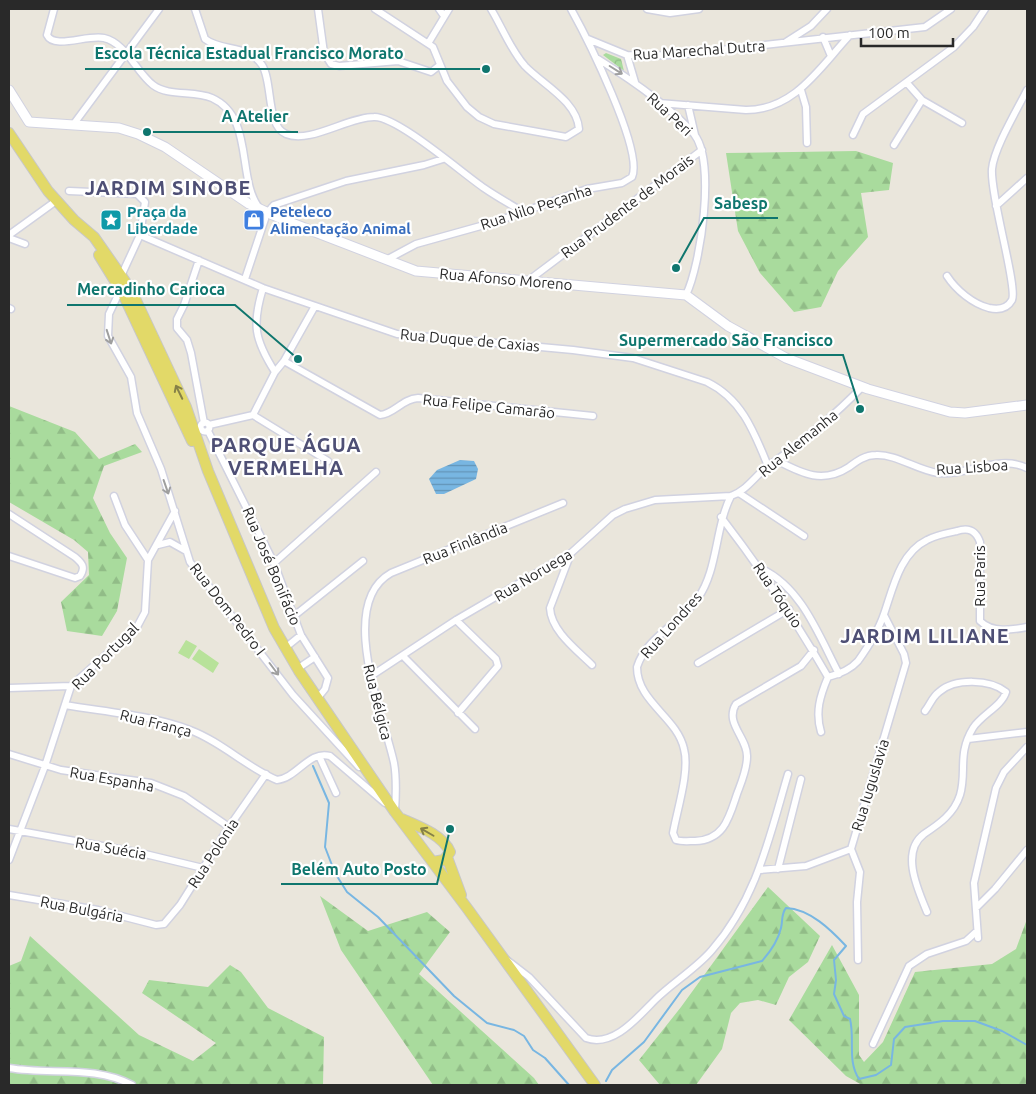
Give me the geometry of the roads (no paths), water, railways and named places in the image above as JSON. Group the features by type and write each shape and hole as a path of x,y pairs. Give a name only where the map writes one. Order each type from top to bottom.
{"main road":[{"name":"Rua Afonso Moreno","path":"9,90 29,122 119,128 149,138 237,198 264,211 416,271 686,295"},
{"path":"9,133 26,162 56,201 94,237 122,274 186,407 199,427"},
{"path":"74,220 105,263 199,427 208,471 274,628 285,648 317,699 397,815 464,903 595,1085"},
{"path":"123,294 129,294 144,318"},
{"path":"686,295 728,326 786,358 898,399 966,414 1027,405"},
{"path":"397,815 444,842 450,852 439,862 433,862"},
{"path":"447,856 464,903"}],"street":[{"path":"54,9 47,35 49,40 55,43 81,38 106,38 126,54 154,86 164,90 211,98 230,113 239,133 254,199 264,211"},
{"path":"73,125 159,9"},
{"path":"196,9 205,39 213,43 246,51 262,65 269,86 274,119 280,131 287,135 307,135 364,118 380,117 399,126 443,159 523,212"},
{"path":"318,9 324,53 331,64 339,66 398,61 431,72 440,65"},
{"path":"374,9 429,42 436,51 448,81 467,107 494,124 566,137 579,129 577,118 569,107 525,66 510,45 491,9"},
{"path":"439,9 444,16"},
{"path":"571,9 588,39"},
{"path":"647,9 670,13 699,9"},
{"path":"783,44 811,26 827,9"},
{"name":"Rua Marechal Dutra","path":"588,39 627,55 663,55 783,44 823,37 925,27 951,9"},
{"path":"852,135 863,114 907,83 964,38 985,9"},
{"path":"429,42 444,16 450,10"},
{"path":"659,103 757,110 778,105 801,90 850,35"},
{"path":"823,37 831,56"},
{"name":"Rua Nilo Peçanha","path":"388,259 416,244 523,212 586,189 622,183 632,178 635,168 632,153 598,59 588,39"},
{"name":"Rua Peri","path":"627,55 635,82"},
{"name":"Rua Peri","path":"598,59 635,82 694,135 702,150"},
{"path":"907,83 922,100 962,123"},
{"path":"801,90 806,107 807,143"},
{"path":"947,276 964,294 983,306 1000,309 1006,307 1013,299 1013,284 996,206 993,163 1027,90"},
{"path":"1019,107 1027,99"},
{"path":"894,145 922,100"},
{"path":"688,106 694,135"},
{"path":"686,295 697,267 706,190 702,150"},
{"name":"Rua Prudente de Morais","path":"529,280 702,150"},
{"path":"245,279 264,211 274,205 346,181 424,165 443,159"},
{"path":"996,206 1027,178"},
{"path":"69,191 84,190 140,196 145,202 146,207 140,235 122,274"},
{"path":"25,244 9,236 56,201"},
{"name":"Rua Duque de Caxias","path":"140,235 263,288 397,334 633,358 707,382 718,388 735,402 755,434 768,466"},
{"name":"Rua José Bonifácio","path":"199,260 184,305 179,313 177,328 187,340 191,353 199,427 274,563 301,635 328,678 325,689 317,699"},
{"path":"263,288 255,314 256,333 275,372"},
{"name":"Rua Dom Pedro I","path":"123,294 118,297 109,314 108,336 132,376 136,413 160,469 175,511 186,551 193,567 293,694 377,786"},
{"path":"253,415 275,372 284,361 316,306"},
{"name":"Rua Felipe Camarão","path":"284,361 380,415 387,414 406,400 418,398 592,416"},
{"name":"Rua Alemanha","path":"732,496 739,493 768,466 778,461 830,418 862,387"},
{"path":"199,427 253,415 328,461"},
{"name":"Rua Lisboa","path":"778,461 818,478 841,472 866,456 876,455 886,456 937,472 1014,463 1027,468"},
{"path":"274,563 376,472"},
{"path":"739,493 804,536"},
{"path":"114,496 125,525 148,560 158,545 175,511"},
{"name":"Rua Londres","path":"732,496 721,518 718,543 700,596 646,651 637,667 641,687 670,724 685,750 685,769 673,838 678,841 701,840 716,835 723,829 727,823 743,778 747,751 733,723 733,709 743,700 802,666 814,650"},
{"name":"Rua Noruega","path":"371,676 456,620 571,553 613,515 625,509 655,500 732,496"},
{"name":"Rua Finlândia","path":"372,591 376,584 391,574 563,503"},
{"path":"9,514 83,563 82,573 74,578 9,556"},
{"name":"Rua Tóquio","path":"721,518 761,568 789,609 828,677"},
{"name":"Rua Paris","path":"884,615 894,581 919,545 935,537 968,529 978,535 980,542 980,622 985,626 999,630 1027,627"},
{"path":"158,545 170,542 186,551"},
{"path":"571,553 550,608 550,615 558,629 592,666"},
{"name":"Rua Portugal","path":"9,860 45,766 71,686 137,627 145,612 148,560"},
{"path":"294,616 363,561"},
{"path":"761,568 776,575 786,584 809,616 839,674"},
{"name":"Rua Bélgica","path":"372,591 365,639 371,676 394,763 397,787 397,815"},
{"path":"698,663 789,609"},
{"path":"821,732 817,714 819,702 828,677 848,670 859,660 884,615"},
{"name":"Rua Iuguslavia","path":"858,960 857,902 860,872 851,849 906,663 904,654 884,615"},
{"path":"456,620 496,659 498,666 492,676 458,713"},
{"path":"285,648 301,635"},
{"path":"403,656 475,729"},
{"path":"298,669 315,657"},
{"path":"925,711 940,691 952,686 982,682 993,684 1005,691 1005,696 983,715 968,739 962,757 961,789 957,802 944,820 918,840 911,860 927,912"},
{"path":"9,688 71,686"},
{"name":"Rua França","path":"65,705 137,717 189,730 220,745 266,774"},
{"path":"968,739 1027,732"},
{"path":"873,1044 909,966 928,954 978,934 974,883 996,788 1004,772 1027,747"},
{"name":"Rua Espanha","path":"9,754 23,756 45,766 151,783 184,796 229,826"},
{"path":"266,774 277,780 282,779 319,756 326,755 338,761 397,815"},
{"path":"319,756 336,794"},
{"name":"Rua Polonia","path":"156,925 160,925 168,920 229,826 266,774"},
{"path":"504,958 529,977 586,1038 597,1040 609,1037 628,1026 666,989 711,952 741,910 760,870 788,774"},
{"path":"778,869 801,779"},
{"name":"Rua Suécia","path":"9,829 141,853 203,868"},
{"path":"760,870 806,866 851,849"},
{"path":"976,908 988,897 1027,850"},
{"name":"Rua Bulgária","path":"9,895 98,910 156,925"},
{"path":"9,1068 55,1073 102,1073 132,1085"}],"water":[{"path":"460,460 474,461 478,469 476,479 444,494 436,494 429,479 437,470"}],"waterway":[{"path":"313,766 329,803 325,847 335,873 347,892 378,917 454,996 487,1023 514,1030 524,1036 533,1050 545,1058 569,1085"},
{"path":"606,1081 612,1070 644,1042 682,990 700,977 762,961 778,937 786,908 795,909 812,916 827,927 846,946 834,960 836,980 834,994 844,1016 850,1019 853,1065 859,1079 876,1075 891,1065 894,1039 905,1027 943,1021 975,1021 1002,1031 1027,1045"}],"place":[{"name":"Escola Técnica Estadual Francisco Morato","path":"486,69"},
{"name":"A Atelier","path":"147,132"},
{"name":"Praça da Liberdade","path":"111,220"},
{"name":"Peteleco Alimentação Animal","path":"254,220"},
{"name":"Sabesp","path":"676,268"},
{"name":"Mercadinho Carioca","path":"298,359"},
{"name":"Supermercado São Francisco","path":"860,409"},
{"name":"Belém Auto Posto","path":"450,829"}],"district":[{"name":"JARDIM SINOBE","path":"168,187"},
{"name":"PARQUE ÁGUA VERMELHA","path":"286,456"},
{"name":"JARDIM LILIANE","path":"925,635"}]}
